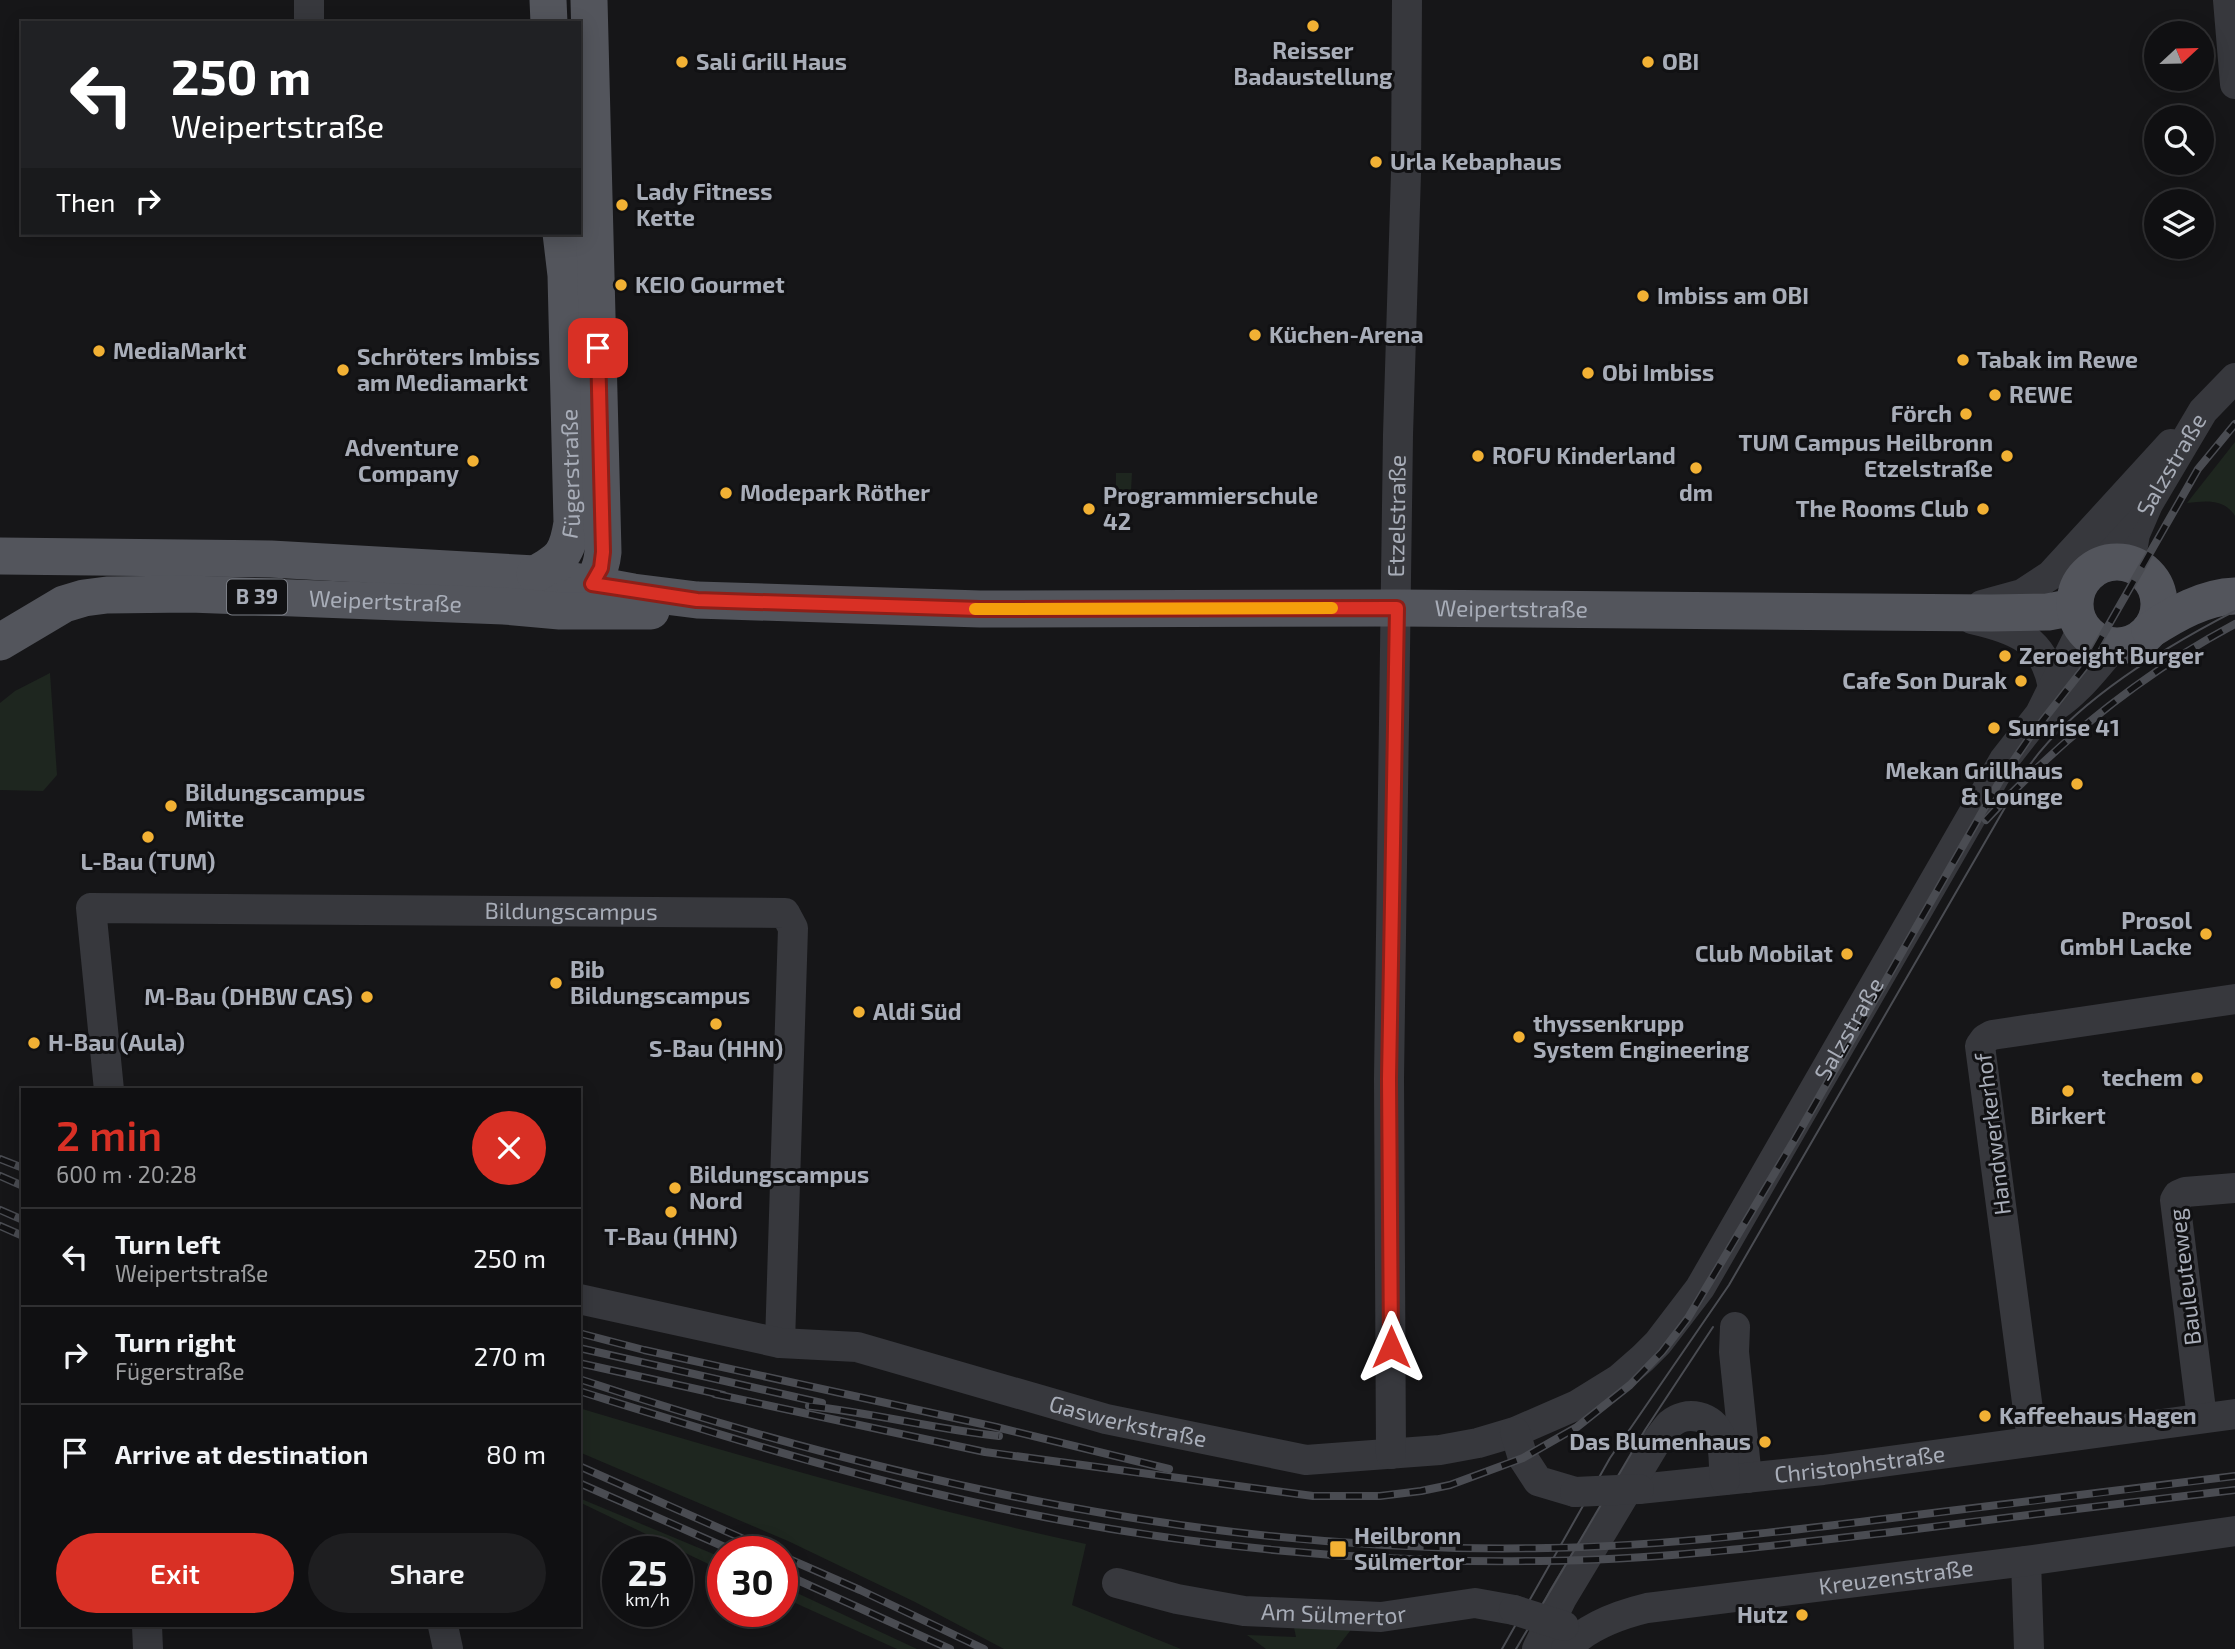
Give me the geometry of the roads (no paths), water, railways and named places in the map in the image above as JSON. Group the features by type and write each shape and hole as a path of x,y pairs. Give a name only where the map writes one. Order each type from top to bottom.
{"main road":[{"path":"548,0 549,21"},
{"name":"Fügerstraße","path":"589,0 603,503 601,568 592,584"},
{"name":"Fügerstraße","path":"531,590 559,561 569,544 572,523 566,275 561,235"},
{"name":"Weipertstraße","path":"0,556 271,559 531,590 560,611 643,612 697,600"},
{"path":"2235,577 2192,586 2126,569 2087,572 2075,595 2078,618 2098,642 2114,646 2134,643 2150,630 2186,609 2210,600 2235,596"},
{"path":"2126,569 2159,597 2159,609 2150,630"},
{"name":"Weipertstraße","path":"0,642 64,604 84,597 531,590 592,584 697,600 980,609 1397,608 2048,612 2078,618"}],"street":[{"path":"309,0 309,21"},
{"name":"Etzelstraße","path":"1391,1454 1389,1079 1407,0"},
{"path":"2228,0 2235,84"},
{"name":"Salzstraße","path":"2126,569 2135,534 2148,504 2203,411 2235,378"},
{"path":"1944,612 2022,594 2051,575 2203,411"},
{"path":"2126,569 2103,549 2171,444"},
{"path":"1944,612 2000,627 2034,643 2049,668 2053,687"},
{"name":"Salzstraße","path":"1658,1343 1716,1263 2004,760 2040,715 2071,656 2078,618"},
{"name":"Salzstraße","path":"2040,715 2078,687 2114,646"},
{"name":"Bildungscampus","path":"107,1081 91,908 785,913 793,928 780,1343"},
{"name":"Handwerkerhof","path":"2032,1440 1980,1046 1992,1035 2235,999"},
{"name":"Bauleuteweg","path":"2202,1418 2175,1200 2185,1192 2235,1188"},
{"name":"Gaswerkstraße","path":"581,1299 780,1343 857,1347 1106,1419 1306,1460 1440,1450 1515,1432 1577,1405 1619,1379 1658,1343"},
{"path":"1735,1327 1736,1479"},
{"name":"Christophstraße","path":"1515,1432 1523,1458 1538,1481 1575,1492 1639,1489 1736,1479 2235,1414"},
{"path":"1537,1649 1562,1598 1656,1442 1671,1424 1683,1416 1703,1418 1714,1425 1736,1479"},
{"name":"Kreuzenstraße","path":"1571,1636 1627,1613 1647,1608 2026,1561 2235,1531"},
{"path":"2026,1561 2029,1649"},
{"name":"Am Sülmertor","path":"1117,1583 1177,1599 1244,1611 1381,1617 1475,1603 1514,1610 1571,1636"},
{"path":"147,1627 148,1649"},
{"path":"443,1627 448,1649"}],"tram line":[{"path":"1502,1649 1610,1458 1729,1285 2029,766 2048,742 2096,698 2151,659 2235,611"},
{"path":"2201,641 2235,623"},
{"path":"1516,1649 1645,1430 1713,1327"}],"railway":[{"path":"715,1394 985,1452 1313,1496 1380,1496 1450,1485 1523,1458 1577,1427 1630,1385 1662,1352 1688,1318 1795,1139 2001,779 2029,738 2084,668 2198,469 2235,424"},
{"path":"1986,820 2042,764 2102,712 2167,665 2235,624"},
{"path":"0,1159 21,1167"},
{"path":"0,1176 21,1185"},
{"path":"0,1210 21,1219"},
{"path":"0,1226 21,1235"},
{"path":"581,1334 1169,1469"},
{"path":"581,1348 822,1403"},
{"path":"581,1363 723,1395"},
{"path":"581,1380 816,1450 936,1480 1056,1505 1178,1525 1300,1539 1423,1547 1592,1547 1683,1541 2235,1476"},
{"path":"581,1392 827,1466 977,1503 1116,1530 1186,1540 1398,1559 1539,1561 1675,1555 2235,1490"},
{"path":"809,1406 999,1436"},
{"path":"581,1467 737,1536"},
{"path":"581,1484 707,1539"},
{"path":"798,1563 984,1649"},
{"path":"798,1580 950,1649"}],"place":[{"name":"Reisser Badaustellung","path":"1313,26"},
{"name":"Sali Grill Haus","path":"682,62"},
{"name":"OBI","path":"1648,62"},
{"name":"Urla Kebaphaus","path":"1376,162"},
{"name":"Lady Fitness Kette","path":"622,205"},
{"name":"KEIO Gourmet","path":"621,285"},
{"name":"Imbiss am OBI","path":"1643,296"},
{"name":"Küchen-Arena","path":"1255,335"},
{"name":"MediaMarkt","path":"99,351"},
{"name":"Tabak im Rewe","path":"1963,360"},
{"name":"Schröters Imbiss am Mediamarkt","path":"343,370"},
{"name":"Obi Imbiss","path":"1588,373"},
{"name":"REWE","path":"1995,395"},
{"name":"Förch","path":"1966,414"},
{"name":"ROFU Kinderland","path":"1478,456"},
{"name":"TUM Campus Heilbronn Etzelstraße","path":"2007,456"},
{"name":"Adventure Company","path":"473,461"},
{"name":"dm","path":"1696,468"},
{"name":"Modepark Röther","path":"726,493"},
{"name":"Programmierschule 42","path":"1089,509"},
{"name":"The Rooms Club","path":"1983,509"},
{"name":"Zeroeight Burger","path":"2005,656"},
{"name":"Cafe Son Durak","path":"2021,681"},
{"name":"Sunrise 41","path":"1994,728"},
{"name":"Mekan Grillhaus & Lounge","path":"2077,784"},
{"name":"Bildungscampus Mitte","path":"171,806"},
{"name":"L-Bau (TUM)","path":"148,837"},
{"name":"Prosol GmbH Lacke","path":"2206,934"},
{"name":"Club Mobilat","path":"1847,954"},
{"name":"Bib Bildungscampus","path":"556,983"},
{"name":"M-Bau (DHBW CAS)","path":"367,997"},
{"name":"Aldi Süd","path":"859,1012"},
{"name":"S-Bau (HHN)","path":"716,1024"},
{"name":"thyssenkrupp System Engineering","path":"1519,1037"},
{"name":"H-Bau (Aula)","path":"34,1043"},
{"name":"techem","path":"2197,1078"},
{"name":"Birkert","path":"2068,1091"},
{"name":"Bildungscampus Nord","path":"675,1188"},
{"name":"T-Bau (HHN)","path":"671,1212"},
{"name":"Kaffeehaus Hagen","path":"1985,1416"},
{"name":"Das Blumenhaus","path":"1765,1442"},
{"name":"Heilbronn Sülmertor","path":"1338,1549"},
{"name":"Hutz","path":"1802,1615"}]}
